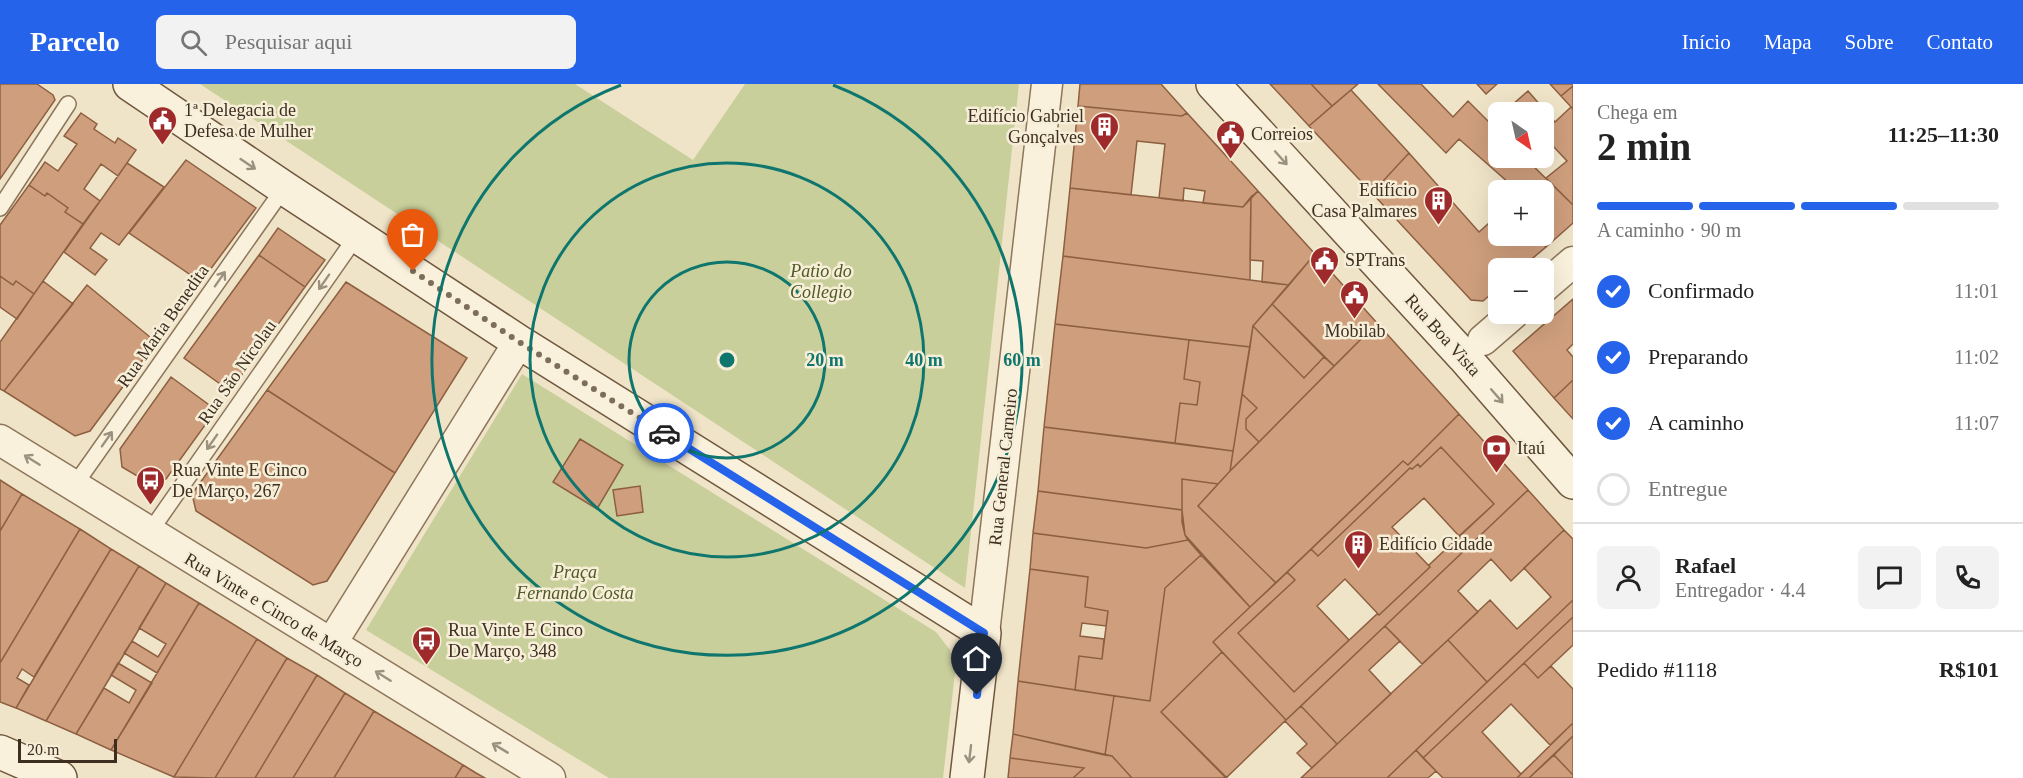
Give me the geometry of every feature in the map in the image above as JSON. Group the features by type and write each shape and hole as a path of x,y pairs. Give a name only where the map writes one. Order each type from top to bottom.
{"street":[{"path":"130,84 519,342 984,633"},
{"name":"Rua General Carneiro","path":"967,778 1047,84"},
{"name":"Rua Boa Vista","path":"1213,84 1464,357 1573,482"},
{"path":"1554,278 1573,262"},
{"path":"1483,340 1501,324"},
{"path":"330,644 519,342"},
{"name":"Rua Vinte e Cinco de Março","path":"0,440 550,778"},
{"path":"0,752 60,778"}],"lane":[{"path":"0,208 68,104"},
{"name":"Rua Maria Benedita","path":"74,486 284,188"},
{"name":"Rua São Nicolau","path":"149,533 357,234"}],"green space":[{"name":"Patio do Collegio","path":"200,84 575,84 693,160 745,84 1019,84 965,588"},
{"name":"Praça Fernando Costa","path":"522,374 936,632 950,650 955,673 943,778 609,778 366,630"}],"building":[{"path":"0,84 37,84 53,95 55,100 0,179"},
{"path":"1080,84 1161,84 1187,113 1182,116 1078,106"},
{"path":"1270,84 1311,84 1332,106 1309,126"},
{"path":"1311,84 1358,84 1332,106"},
{"path":"1378,84 1421,84 1453,117 1468,101 1488,121 1488,164 1459,139 1446,153"},
{"path":"1477,84 1497,84 1486,94"},
{"path":"1550,84 1573,84 1573,86 1561,96"},
{"path":"1573,86 1573,109 1561,96"},
{"path":"1351,90 1409,153 1372,193 1309,126"},
{"path":"1528,91 1538,102 1515,102"},
{"name":"Edifício Gabriel Gonçalves","path":"1078,106 1182,116 1187,113 1258,191 1243,207 1203,203 1205,191 1184,188 1183,201 1159,198 1165,144 1137,141 1131,195 1070,188"},
{"path":"1571,107 1573,109 1573,205 1554,186 1554,180 1546,178 1567,161 1554,147 1554,121"},
{"path":"81,113 97,124 94,129 115,143 118,138 136,150 118,176 101,164 84,189 100,201 83,224 65,212 68,208 47,193 45,196 29,185 45,162 58,171 77,144 64,136"},
{"name":"Edifício Casa Palmares","path":"1409,153 1479,232 1488,224 1488,246 1546,247 1533,258 1488,258 1488,297 1483,301 1471,300 1372,193"},
{"path":"186,160 256,208 201,282 129,233"},
{"path":"127,163 164,187 119,245 101,233 90,248 107,260 95,275 64,252"},
{"path":"1492,168 1535,168 1547,180 1506,180"},
{"path":"29,185 45,196 47,193 68,208 65,212 83,224 34,294 16,281 13,285 0,276 0,225"},
{"path":"1554,186 1573,205 1573,223 1554,240"},
{"path":"1070,188 1243,207 1251,197 1250,280 1063,256"},
{"path":"1258,191 1315,254 1289,285 1262,282 1263,261 1250,260 1251,197"},
{"path":"278,228 325,260 305,287 259,255"},
{"path":"1315,254 1377,323 1334,366 1272,304"},
{"path":"259,255 305,287 230,391 184,358"},
{"path":"1063,256 1289,285 1253,326 1250,347 1055,324"},
{"path":"0,276 13,285 16,281 34,294 17,319 0,307"},
{"path":"43,281 73,304 4,391 0,389 0,342"},
{"path":"346,282 467,358 395,473 267,390"},
{"path":"87,285 156,342 90,431 75,436 4,391"},
{"path":"1573,299 1573,344 1567,350 1573,357 1573,380 1554,398 1513,351 1544,324 1554,324 1554,315"},
{"path":"1272,304 1324,357 1304,378 1253,326"},
{"path":"1377,323 1459,414 1408,465 1403,461 1276,583 1198,506"},
{"path":"1055,324 1189,340 1184,379 1200,382 1197,405 1180,403 1175,443 1044,427"},
{"path":"1253,326 1304,378 1324,357 1334,366 1259,442 1246,429 1246,419 1257,408 1242,394"},
{"path":"1189,340 1250,347 1233,451 1175,443 1180,403 1197,405 1200,382 1184,379"},
{"path":"171,377 216,410 166,479 149,483 122,467 120,449"},
{"path":"1573,380 1573,419 1554,398"},
{"path":"267,390 395,473 327,581 313,585 196,511 192,494"},
{"path":"1242,394 1257,408 1246,419 1246,429 1259,442 1230,471"},
{"path":"1459,414 1528,490 1286,720 1213,642 1287,572 1295,580 1238,633 1294,692 1377,614 1379,615 1494,504 1441,447 1420,467 1418,464 1410,468 1318,556 1311,549 1403,461 1408,465"},
{"path":"1044,427 1233,451 1230,471 1218,484 1182,479 1182,510 1038,491"},
{"path":"580,439 623,465 597,509 553,482"},
{"name":"Edifício Cidade","path":"1441,447 1494,504 1459,536 1424,498 1392,527 1430,567 1379,615 1345,579 1317,606 1349,640 1294,692 1238,633 1295,580 1287,572 1311,549 1318,556 1410,468 1418,464 1420,467"},
{"path":"1182,479 1218,484 1198,506 1276,583 1250,607 1185,535 1182,522"},
{"path":"0,480 22,494 0,531"},
{"path":"640,486 643,512 617,516 613,490"},
{"path":"1528,490 1564,530 1511,581 1491,559 1458,591 1478,612 1422,664 1385,626"},
{"path":"1038,491 1182,510 1185,535 1188,540 1146,548 1033,533"},
{"path":"22,494 80,529 0,663 0,531"},
{"path":"80,529 111,549 34,677 22,669 17,678 29,685 16,708 0,702 0,663"},
{"path":"1564,530 1573,539 1573,600 1487,682 1448,640 1490,600 1517,629 1551,597 1524,568"},
{"path":"1033,533 1146,548 1188,540 1201,555 1165,588 1150,701 1075,690 1079,656 1102,659 1108,611 1085,607 1088,577 1030,569"},
{"path":"111,549 139,566 46,721 16,708"},
{"path":"1201,555 1250,607 1213,642 1222,652 1161,712 1227,778 1132,778 1112,756 1105,755 1114,696 1150,701 1165,588"},
{"path":"139,566 166,583 132,641 76,734 46,721"},
{"path":"1030,569 1088,577 1085,607 1108,611 1106,626 1082,623 1080,636 1104,639 1102,659 1079,656 1075,690 1018,681"},
{"path":"166,583 199,603 157,673 124,653 132,641 158,657 166,644 139,628"},
{"path":"1573,600 1573,617 1423,758 1416,750"},
{"path":"199,603 257,639 174,777 111,750"},
{"path":"1573,617 1573,645 1538,678 1524,663"},
{"path":"1385,626 1400,641 1369,670 1391,694 1337,744 1301,706"},
{"path":"257,639 287,658 215,778 174,777"},
{"path":"1448,640 1487,682 1387,778 1301,778"},
{"path":"1222,652 1286,720 1226,778 1161,712"},
{"path":"287,658 317,675 255,778 215,778"},
{"path":"118,663 152,683 111,750 76,734 104,688 129,703 136,690 111,675"},
{"path":"1524,663 1538,678 1551,666 1573,689 1573,723 1550,745 1511,704 1482,732 1521,774 1517,778 1443,778 1423,758"},
{"path":"317,675 345,693 293,778 255,778"},
{"path":"1018,681 1114,696 1105,755 1013,734"},
{"path":"345,693 374,711 334,778 293,778"},
{"path":"1301,706 1337,744 1312,768 1297,753 1307,744 1285,721"},
{"path":"374,711 463,765 455,778 334,778"},
{"path":"1573,723 1573,736 1529,778 1517,778"},
{"path":"1013,734 1112,756 1132,778 1073,778 1084,768 1010,758"},
{"path":"1573,736 1573,775 1554,755"},
{"path":"1416,750 1436,771 1428,778 1387,778"},
{"path":"1554,755 1573,775 1573,778 1529,778"},
{"path":"1010,758 1084,768 1073,778 1008,778"},
{"path":"463,765 476,773 485,778 455,778"}],"way so far":[{"path":"413,271 519,342 664,433"}],"place":[{"name":"1ª Delegacia de Defesa de Mulher","path":"163,146"},
{"name":"Edifício Gabriel Gonçalves","path":"1105,152"},
{"name":"Correios","path":"1230,160"},
{"name":"Edifício Casa Palmares","path":"1438,226"},
{"name":"SPTrans","path":"1324,286"},
{"name":"Mobilab","path":"1355,320"},
{"name":"Itaú","path":"1496,474"},
{"name":"Rua Vinte E Cinco De Março, 267","path":"151,506"},
{"name":"Edifício Cidade","path":"1358,570"},
{"name":"Rua Vinte E Cinco De Março, 348","path":"427,666"}],"route":[{"path":"664,433 984,633 977,695"}]}
